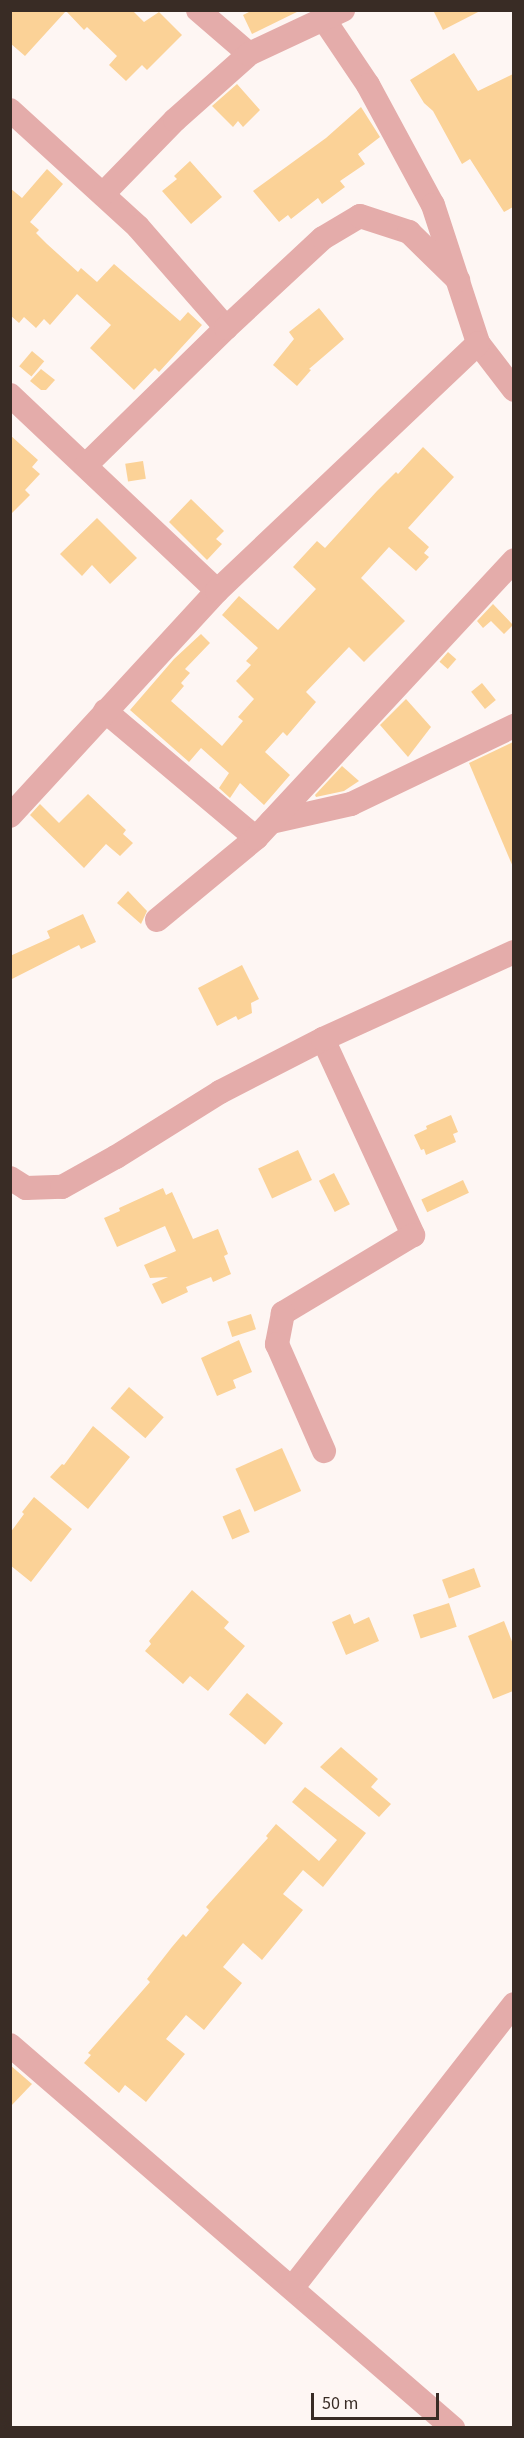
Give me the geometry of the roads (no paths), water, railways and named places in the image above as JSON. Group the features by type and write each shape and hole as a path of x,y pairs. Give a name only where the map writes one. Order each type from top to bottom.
{"street":[{"path":"198,10 249,54"},
{"path":"103,194 175,120 249,54 334,16 368,86 433,205 478,343 513,390"},
{"path":"10,110 146,235 226,328"},
{"path":"86,465 226,328 323,238 360,216 409,232 458,280"},
{"path":"10,816 217,591 478,343"},
{"path":"10,395 217,591"},
{"path":"157,920 263,830 513,560"},
{"path":"105,711 263,830"},
{"path":"263,830 351,804 513,726"},
{"path":"10,1178 26,1188 62,1187 116,1158 220,1092 323,1039 513,952"},
{"path":"323,1039 413,1235 283,1313 277,1344 324,1451"},
{"path":"293,2287 513,2004"},
{"path":"10,2045 453,2427"}]}
